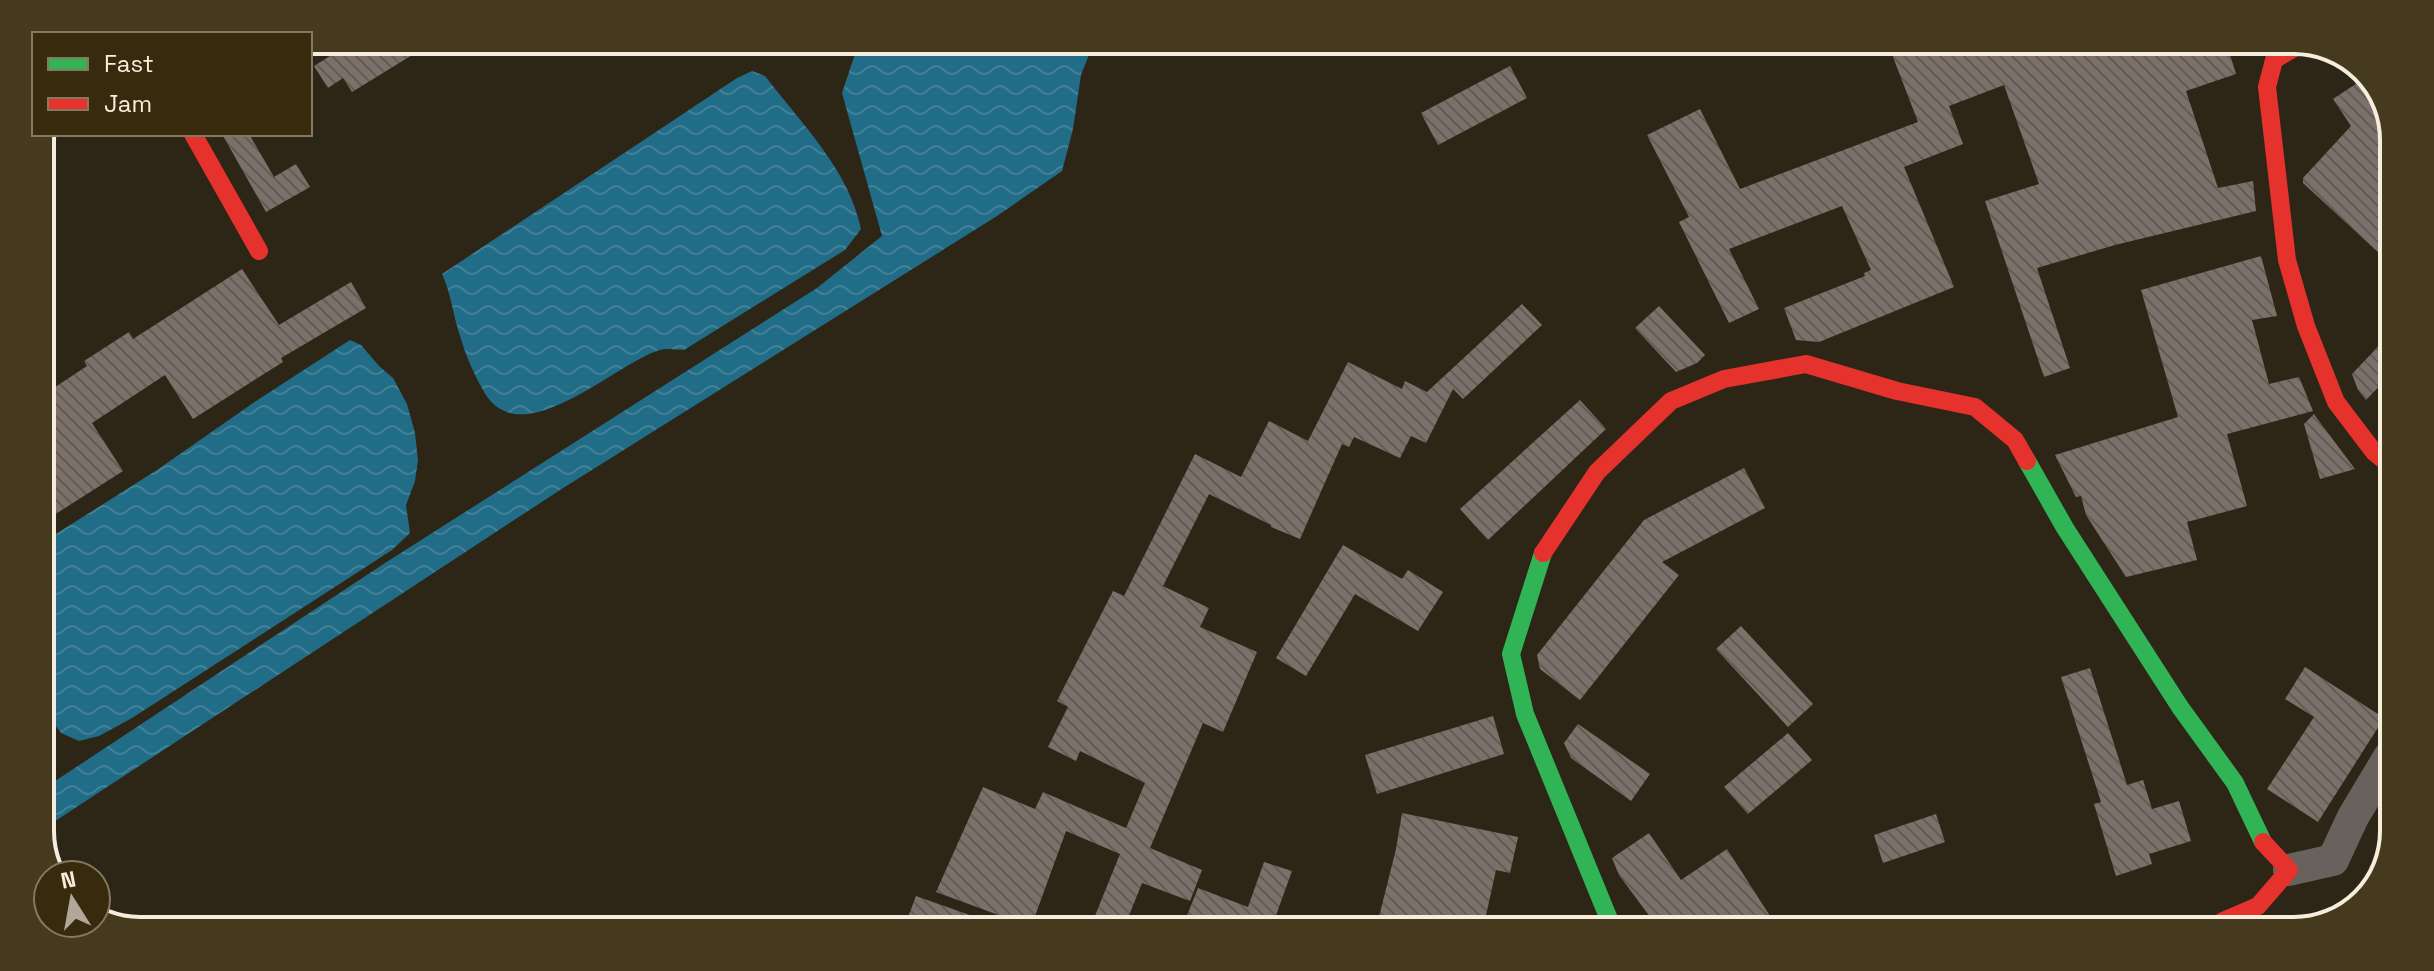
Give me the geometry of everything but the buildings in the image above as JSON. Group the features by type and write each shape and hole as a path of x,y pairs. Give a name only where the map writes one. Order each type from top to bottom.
{"street":[{"path":"2284,54 2274,60 2267,87 2287,260 2306,326 2336,402 2380,457"},
{"path":"194,136 259,251"},
{"path":"1610,917 1525,714 1511,654 1541,557 1597,472 1671,401 1724,379 1806,364 1897,391 1975,407 2015,440 2065,528 2180,707 2235,783 2261,839 2289,870"},
{"path":"2232,917 2258,906 2289,870 2333,860 2353,817 2380,772"}],"water":[{"path":"855,54 1089,54 1081,75 1073,129 1062,171 997,216 560,490 54,822 54,782 385,563 817,288 882,236 842,93"},
{"path":"752,71 765,76 822,148 846,187 861,229 845,250 684,350 660,350 641,358 543,411 520,414 499,408 483,390 470,365 442,274"},
{"path":"350,340 361,345 393,378 407,404 415,433 418,460 415,481 406,505 410,533 392,550 132,718 99,736 79,741 61,733 54,724 54,535 157,470"}],"traffic: fast":[{"path":"2027,461 2065,528 2180,707 2235,783 2263,842"},
{"path":"1543,553 1511,654 1525,714 1608,917"}],"traffic: jam":[{"path":"2284,54 2274,60 2267,87 2287,260 2306,326 2336,402 2380,457"},
{"path":"194,136 259,251"},
{"path":"1543,553 1597,472 1671,401 1724,379 1806,364 1897,391 1975,407 2015,440 2027,461"},
{"path":"2232,917 2258,906 2289,870 2263,842"}]}
